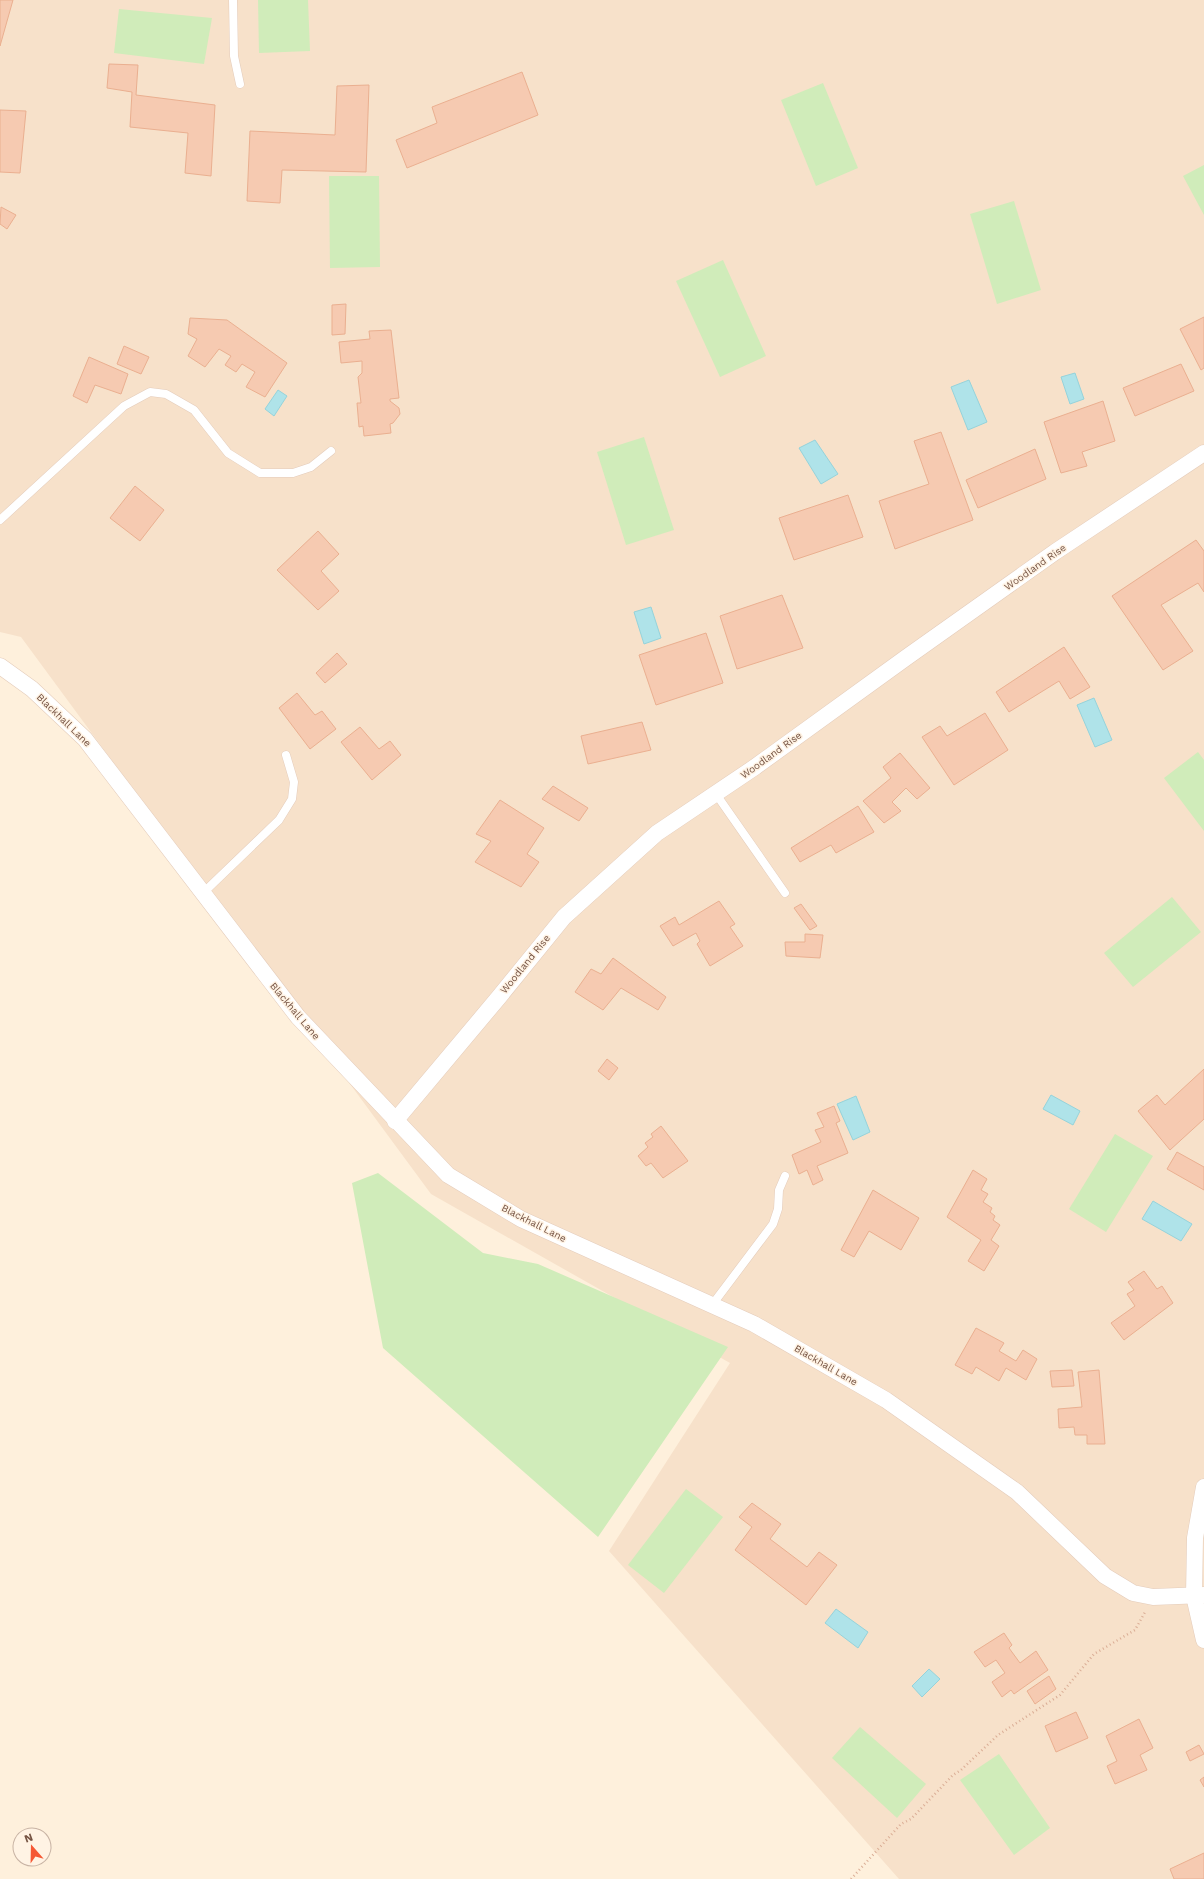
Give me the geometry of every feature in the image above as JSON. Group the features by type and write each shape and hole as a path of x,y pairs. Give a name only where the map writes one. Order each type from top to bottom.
{"street":[{"name":"Woodland Rise","path":"395,1121 564,917 657,833 755,768 906,657 1036,566 1204,453"},
{"name":"Blackhall Lane","path":"0,666 32,689 85,739 298,1017 395,1121 448,1175 522,1219 754,1324 886,1400 1017,1492 1105,1576 1134,1593 1153,1597 1199,1596"},
{"path":"1204,1487 1195,1538 1204,1640"}],"lane":[{"path":"233,0 234,56 240,84"},
{"path":"0,520 124,406 150,392 166,394 194,410 228,453 260,473 293,474 311,467 331,451"},
{"path":"203,893 280,820 292,799 294,782 286,755"},
{"path":"716,794 785,893"},
{"path":"712,1305 773,1224 778,1209 780,1190 785,1176"}],"path":[{"path":"851,1879 901,1824 911,1819 953,1775 961,1770 998,1735 1060,1695 1094,1654 1135,1630 1153,1597"}],"shaded area":[{"path":"0,0 1204,0 1204,1879 899,1879 609,1551 730,1363 431,1194 21,637 0,632"}],"green space":[{"path":"258,0 308,0 310,51 259,53"},
{"path":"119,9 212,18 204,64 114,53"},
{"path":"823,83 858,168 816,186 781,100"},
{"path":"1204,165 1204,215 1183,176"},
{"path":"329,176 379,176 380,267 330,268"},
{"path":"1014,201 1041,290 997,304 970,214"},
{"path":"723,260 766,356 720,377 676,281"},
{"path":"644,437 674,530 626,545 597,452"},
{"path":"1198,752 1204,760 1204,831 1164,778"},
{"path":"1172,897 1201,932 1133,987 1104,953"},
{"path":"1115,1134 1153,1156 1106,1232 1069,1209"},
{"path":"378,1173 483,1253 538,1264 728,1347 598,1537 383,1348 352,1183"},
{"path":"686,1489 723,1517 664,1593 628,1565"},
{"path":"860,1727 926,1784 897,1818 832,1758"},
{"path":"999,1754 1050,1828 1014,1855 960,1780"}],"water":[{"path":"1075,373 1084,399 1070,404 1061,377"},
{"path":"969,380 987,422 968,430 951,387"},
{"path":"278,390 287,396 274,416 265,409"},
{"path":"815,440 838,474 821,484 799,448"},
{"path":"651,607 661,638 644,644 634,612"},
{"path":"1094,698 1112,740 1095,747 1077,705"},
{"path":"1051,1095 1080,1111 1073,1125 1043,1109"},
{"path":"856,1096 870,1132 853,1140 837,1104"},
{"path":"1153,1201 1192,1224 1181,1241 1142,1219"},
{"path":"836,1609 868,1632 858,1648 825,1623"},
{"path":"929,1669 940,1679 922,1697 912,1686"}],"building":[{"path":"0,0 13,0 0,46"},
{"path":"109,64 138,65 136,95 215,105 211,176 185,173 188,133 130,127 132,92 107,88"},
{"path":"522,72 538,115 407,168 396,140 437,123 432,107"},
{"path":"369,85 366,172 282,170 280,203 247,201 250,131 335,135 337,86"},
{"path":"0,110 26,111 20,173 0,172"},
{"path":"1,207 16,215 7,229 0,224"},
{"path":"346,304 345,334 332,335 332,305"},
{"path":"1204,317 1204,368 1201,370 1180,329"},
{"path":"190,318 227,320 287,363 265,397 246,387 255,372 242,364 236,372 225,365 231,356 219,349 205,367 188,356 197,339 188,334"},
{"path":"391,330 399,398 390,399 390,401 399,408 400,414 393,423 390,424 391,433 364,436 363,426 359,427 357,403 361,403 358,377 362,373 362,361 341,363 339,342 370,339 369,331"},
{"path":"124,346 149,357 141,374 117,364"},
{"path":"89,357 128,374 121,394 95,385 87,403 73,396"},
{"path":"1181,364 1194,391 1135,416 1123,388"},
{"path":"1103,401 1115,441 1082,452 1087,466 1061,473 1044,422"},
{"path":"941,432 973,520 895,549 879,501 929,484 914,441"},
{"path":"1035,449 1046,479 978,508 966,480"},
{"path":"135,486 164,510 140,541 110,518"},
{"path":"848,495 863,537 794,560 779,518"},
{"path":"318,531 339,554 321,571 339,591 318,610 277,570"},
{"path":"1196,540 1204,551 1204,592 1198,583 1161,605 1193,651 1163,670 1112,596"},
{"path":"782,595 803,648 737,669 720,616"},
{"path":"706,633 723,683 656,705 639,655"},
{"path":"1064,647 1090,687 1070,699 1059,681 1009,712 996,692"},
{"path":"337,653 347,664 325,683 316,673"},
{"path":"297,693 315,715 322,711 336,729 310,749 279,708"},
{"path":"985,713 1008,750 954,785 922,737 940,726 947,736"},
{"path":"642,722 651,750 588,764 581,736"},
{"path":"360,727 379,749 390,741 401,755 372,780 341,742"},
{"path":"900,753 930,788 917,799 906,788 892,802 901,811 884,823 863,801 891,778 883,767"},
{"path":"553,786 588,808 579,821 542,799"},
{"path":"500,800 544,828 527,854 539,862 521,887 475,862 491,841 476,834"},
{"path":"858,806 874,832 836,853 831,845 800,862 791,848"},
{"path":"719,901 735,924 730,927 743,946 710,966 697,944 700,941 696,933 673,946 660,926 675,917 679,925"},
{"path":"801,904 817,926 810,930 794,908"},
{"path":"805,934 823,935 820,958 786,956 785,942 805,942"},
{"path":"613,958 666,997 658,1010 621,988 603,1010 575,992 591,969 601,974"},
{"path":"607,1059 618,1068 609,1080 598,1071"},
{"path":"1204,1069 1204,1119 1170,1150 1138,1111 1157,1095 1165,1105"},
{"path":"834,1106 840,1121 836,1123 848,1153 817,1166 823,1180 813,1185 807,1170 799,1174 792,1155 821,1142 815,1130 824,1127 817,1113"},
{"path":"661,1126 688,1161 663,1178 651,1163 646,1166 638,1156 648,1147 645,1143 653,1137 651,1134"},
{"path":"1177,1152 1204,1167 1204,1190 1167,1169"},
{"path":"973,1170 987,1179 981,1190 988,1194 983,1202 992,1208 990,1212 995,1216 993,1220 1000,1225 991,1240 999,1246 984,1271 968,1261 981,1240 947,1217"},
{"path":"873,1190 919,1218 901,1250 869,1231 854,1257 841,1250"},
{"path":"1144,1271 1157,1289 1162,1286 1173,1303 1124,1340 1111,1323 1135,1306 1127,1294 1134,1290 1128,1282"},
{"path":"976,1328 1004,1343 999,1351 1016,1361 1023,1350 1037,1359 1026,1380 1006,1368 999,1381 976,1367 972,1374 955,1365"},
{"path":"1072,1370 1074,1386 1052,1387 1050,1371"},
{"path":"1099,1370 1105,1444 1087,1444 1087,1435 1075,1435 1074,1427 1059,1428 1058,1409 1082,1407 1078,1372"},
{"path":"752,1503 781,1524 770,1539 807,1567 819,1552 837,1565 806,1605 735,1550 752,1527 739,1517"},
{"path":"1004,1633 1012,1645 1009,1648 1020,1663 1036,1651 1048,1670 1014,1694 1011,1690 1002,1697 992,1682 1005,1673 996,1660 985,1667 974,1652"},
{"path":"1049,1676 1056,1689 1035,1704 1027,1691"},
{"path":"1076,1712 1088,1738 1056,1752 1045,1726"},
{"path":"1139,1719 1153,1748 1140,1755 1147,1770 1115,1784 1107,1766 1117,1761 1106,1736"},
{"path":"1199,1745 1204,1754 1190,1761 1186,1752"},
{"path":"1204,1777 1204,1787 1200,1780"},
{"path":"1204,1853 1204,1879 1174,1879 1170,1869"}]}
